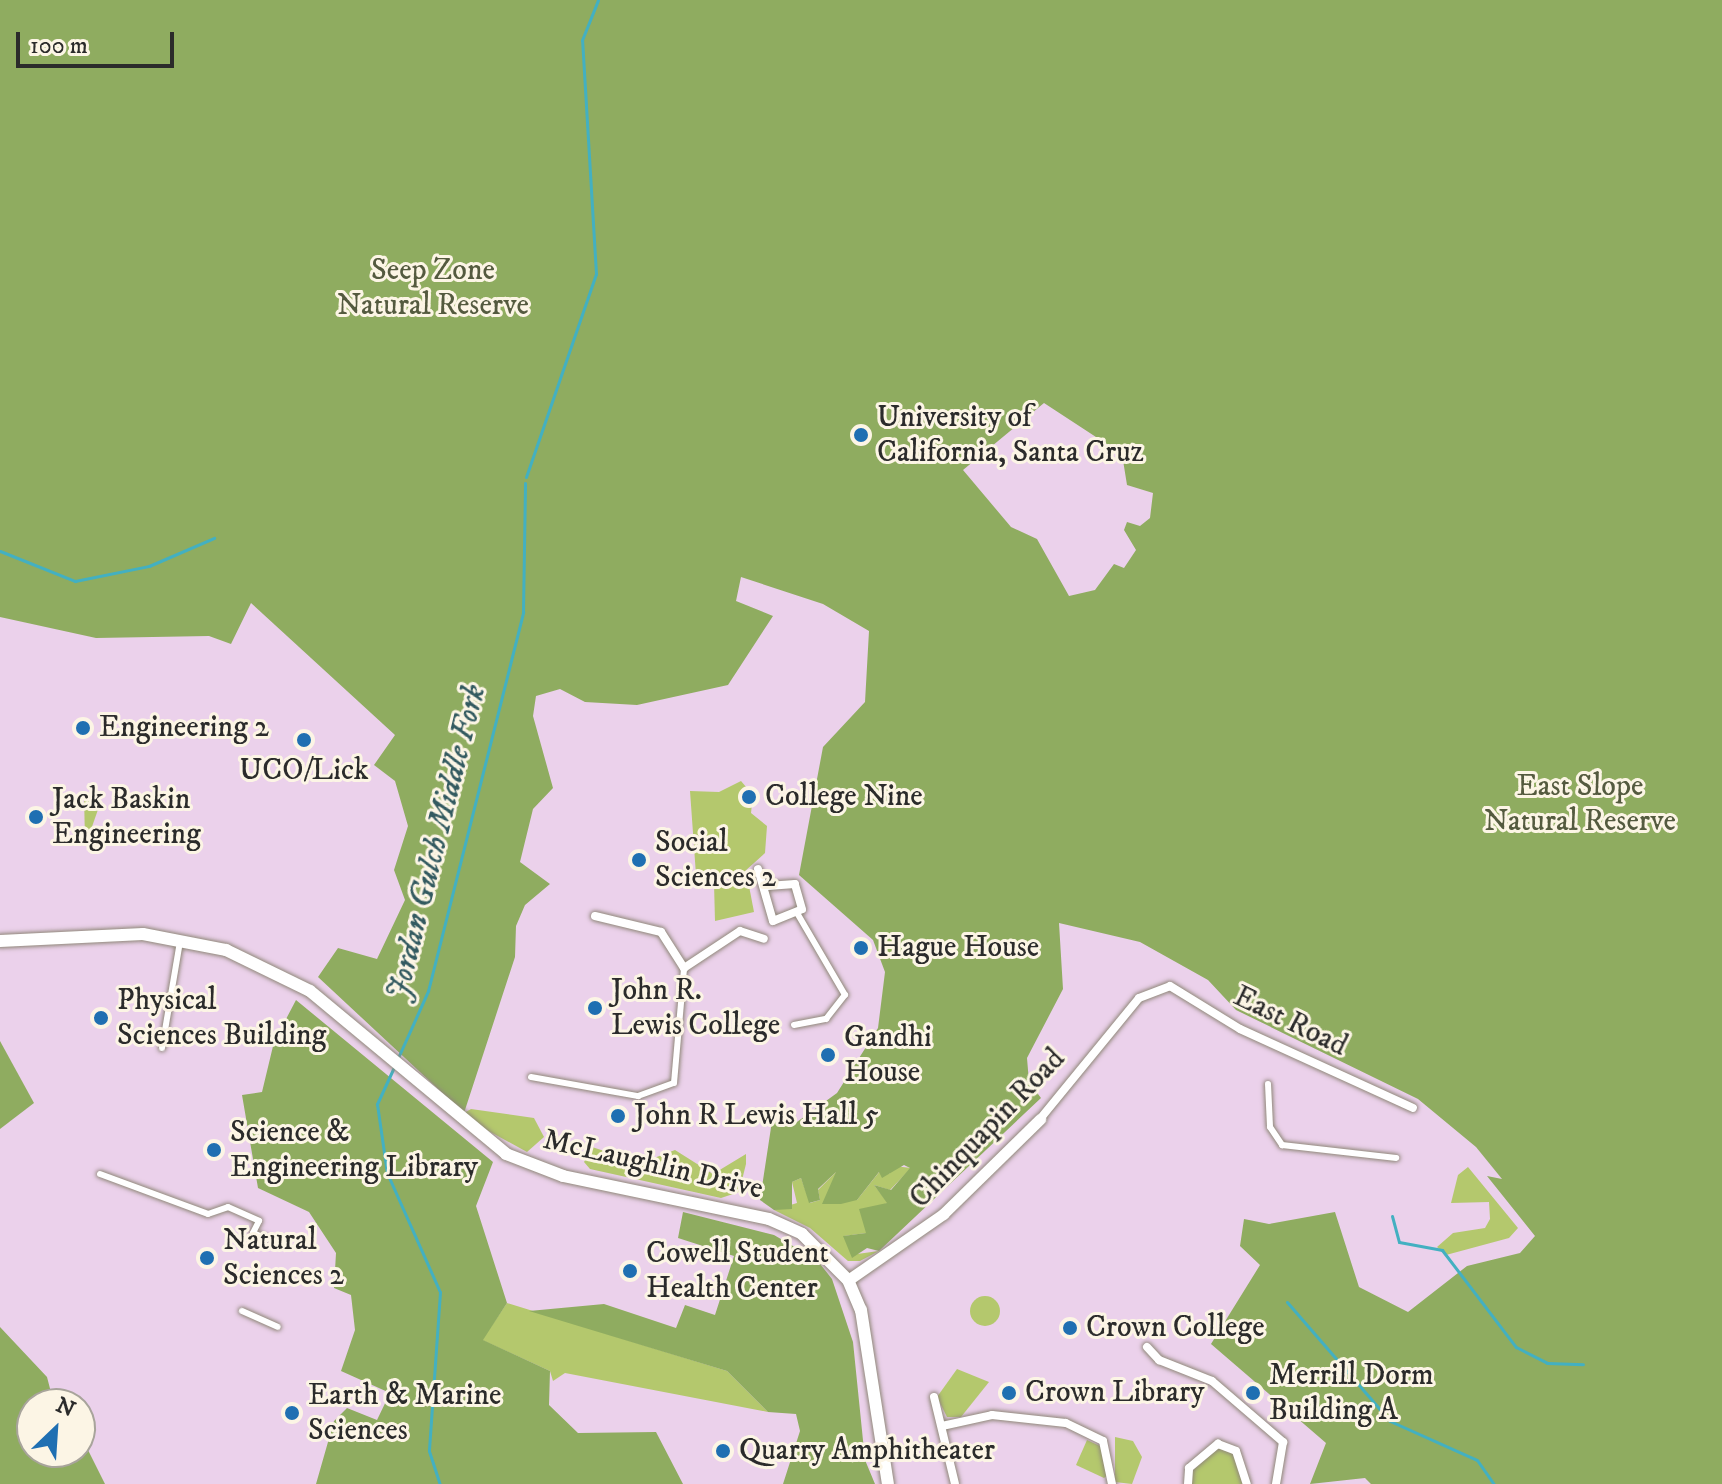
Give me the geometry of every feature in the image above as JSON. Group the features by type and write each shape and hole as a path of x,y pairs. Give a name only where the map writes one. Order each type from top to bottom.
{"main road":[{"name":"McLaughlin Drive","path":"0,941 180,938 273,969 343,1018 490,1145 549,1172 785,1225 815,1244 848,1280 863,1320 888,1484"}],"street":[{"path":"758,869 773,921 797,913 804,903 800,887 764,886"},
{"path":"794,1025 826,1019 845,995 797,913"},
{"path":"531,1077 638,1096 674,1083 684,968 661,932 595,916"},
{"path":"684,968 740,931 764,939"},
{"path":"162,1048 180,938"},
{"name":"East Road","path":"1146,992 1170,986 1240,1029 1413,1108"},
{"name":"Chinquapin Road","path":"848,1280 943,1214 1040,1119 1146,992"},
{"path":"1268,1084 1270,1127 1282,1145 1396,1158"},
{"path":"100,1174 208,1214 228,1207 259,1221 253,1233 267,1239"},
{"path":"242,1311 278,1327"},
{"path":"1147,1347 1159,1360 1212,1381 1283,1442 1276,1484"},
{"path":"934,1397 955,1484"},
{"path":"942,1426 992,1415 1058,1421 1103,1441 1112,1484"},
{"path":"1188,1484 1189,1468 1218,1444 1236,1451 1247,1484"}],"shaded area":[{"name":"University of California, Santa Cruz","path":"0,0 1722,0 1722,871 1601,1311 1721,1484 0,1484"}],"green space":[{"name":"University of California, Santa Cruz","path":"0,0 1722,0 1722,1484 1371,1484 1365,1478 1310,1484 1326,1443 1211,1344 1260,1265 1240,1246 1244,1219 1269,1224 1335,1212 1359,1287 1408,1312 1467,1266 1520,1253 1535,1236 1487,1176 1502,1179 1476,1147 1418,1099 1236,1010 1208,980 1140,942 1059,923 1063,989 1027,1058 1029,1082 1041,1098 879,1251 867,1248 852,1258 843,1236 866,1233 859,1209 887,1203 874,1185 891,1190 910,1168 904,1165 882,1178 879,1172 857,1200 841,1204 822,1204 836,1172 818,1189 820,1200 809,1203 801,1178 792,1182 792,1209 774,1210 760,1200 772,1121 790,1127 837,1093 878,1028 885,972 873,940 799,875 823,747 865,702 869,631 823,604 741,577 736,601 773,616 728,685 637,705 585,702 560,689 536,696 533,716 553,788 533,809 520,862 550,884 525,905 516,926 515,957 464,1113 318,977 338,948 377,959 405,900 394,870 408,826 395,781 374,765 395,735 251,603 231,644 209,636 96,638 0,617","holes":["1044,403 1122,454 1127,485 1153,493 1150,518 1140,526 1127,522 1124,530 1136,550 1124,568 1114,564 1095,590 1069,596 1037,539 1011,527 963,470"]},
{"path":"741,781 753,795 751,813 767,826 765,853 744,872 697,889 690,791 719,792"},
{"path":"84,796 101,801 87,841 85,840"},
{"path":"739,879 749,886 754,912 715,921 714,883"},
{"path":"296,1000 493,1162 476,1206 507,1303 483,1340 550,1371 549,1405 578,1433 656,1432 683,1484 316,1484 334,1421 347,1408 377,1420 390,1393 341,1371 355,1330 351,1295 334,1288 336,1253 309,1212 258,1188 242,1095 262,1092 274,1042"},
{"path":"0,1041 34,1103 0,1129"},
{"path":"471,1109 534,1118 544,1137 527,1152 485,1129 464,1113"},
{"path":"592,1147 641,1163 675,1150 713,1174 746,1154 746,1164 739,1192 721,1198 590,1169 584,1162"},
{"path":"894,1166 911,1168 890,1190 874,1185 888,1203 873,1208 866,1233 844,1236 857,1254 879,1251 860,1261 848,1261 810,1228 774,1210 797,1203 792,1182 801,1178 810,1203 820,1200 818,1190 836,1172 837,1200 857,1200 880,1171 889,1174"},
{"path":"1468,1167 1518,1228 1509,1238 1446,1255 1437,1247 1453,1233 1485,1228 1490,1219 1489,1202 1451,1203 1458,1175"},
{"path":"683,1212 774,1235 817,1260 832,1279 853,1342 865,1460 875,1484 783,1484 800,1431 796,1414 768,1412 727,1371 529,1311 604,1304 676,1328 685,1305 715,1315 734,1256 678,1238"},
{"path":"985,1296 996,1300 1000,1311 996,1322 985,1326 974,1322 970,1311 974,1300"},
{"path":"507,1303 727,1371 768,1412 565,1373 553,1381 550,1371 482,1340"},
{"path":"0,1327 47,1377 50,1388 16,1388 16,1468 96,1466 105,1484 0,1484"},
{"path":"957,1369 989,1382 961,1417 947,1417 937,1397"},
{"path":"1115,1437 1133,1441 1142,1457 1132,1484 1115,1482"},
{"path":"1087,1440 1100,1446 1109,1474 1104,1478 1076,1465"},
{"path":"1219,1447 1236,1455 1243,1484 1190,1484 1191,1472"}],"waterway":[{"name":"Jordan Gulch Middle Fork","path":"526,477 596,274 582,40 598,0"},
{"name":"Jordan Gulch Middle Fork","path":"397,1060 428,991 523,612 525,483"},
{"path":"0,551 75,581 149,566 214,538"},
{"name":"Jordan Gulch Middle Fork","path":"394,1067 377,1104 387,1173 440,1292 429,1451 440,1484"},
{"path":"1392,1216 1399,1242 1442,1250 1516,1347 1547,1363 1583,1364"},
{"path":"1287,1302 1390,1421 1477,1460 1494,1484"}],"place":[{"name":"University of California, Santa Cruz","path":"861,435"},
{"name":"Engineering 2","path":"83,728"},
{"name":"UCO/Lick","path":"304,740"},
{"name":"College Nine","path":"749,797"},
{"name":"Jack Baskin Engineering","path":"36,817"},
{"name":"Social Sciences 2","path":"639,860"},
{"name":"Hague House","path":"861,948"},
{"name":"John R. Lewis College","path":"595,1008"},
{"name":"Physical Sciences Building","path":"101,1018"},
{"name":"Gandhi House","path":"828,1055"},
{"name":"John R Lewis Hall 5","path":"618,1116"},
{"name":"Science & Engineering Library","path":"214,1150"},
{"name":"Natural Sciences 2","path":"207,1258"},
{"name":"Cowell Student Health Center","path":"630,1271"},
{"name":"Crown College","path":"1070,1328"},
{"name":"Crown Library","path":"1009,1393"},
{"name":"Merrill Dorm Building A","path":"1253,1393"},
{"name":"Earth & Marine Sciences","path":"292,1413"},
{"name":"Quarry Amphitheater","path":"723,1451"}],"park label":[{"name":"Seep Zone Natural Reserve","path":"433,288"},
{"name":"East Slope Natural Reserve","path":"1580,804"}]}
